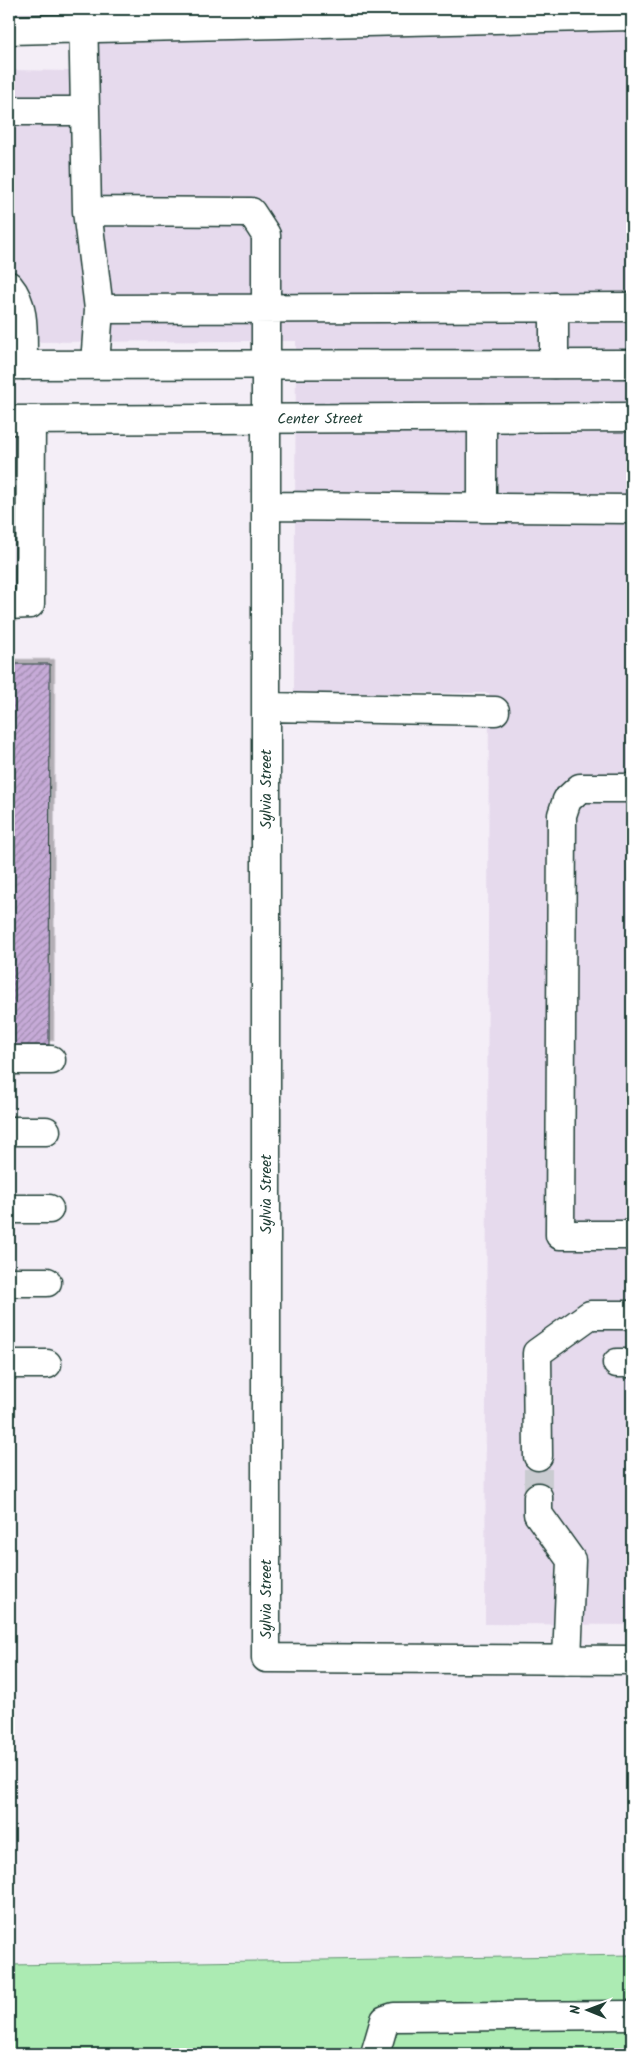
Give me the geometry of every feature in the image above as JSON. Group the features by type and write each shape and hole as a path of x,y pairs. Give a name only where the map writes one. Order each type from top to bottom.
{"street":[{"path":"9,30 83,18 632,16"},
{"path":"83,18 87,212 99,308 95,364"},
{"path":"9,111 85,111"},
{"name":"Sylvia Street","path":"87,212 251,212 266,235 268,308 266,364 266,1658 632,1660"},
{"path":"9,286 14,292 22,312 16,365 632,364"},
{"path":"99,308 632,306"},
{"path":"554,307 554,364"},
{"name":"Center Street","path":"20,420 632,417"},
{"path":"482,418 482,508"},
{"path":"9,605 30,604 20,420"},
{"path":"266,506 632,509"},
{"path":"266,707 495,711"},
{"path":"632,788 580,788 567,800 562,815 560,1235 632,1234"},
{"path":"9,1060 50,1060"},
{"path":"9,1131 46,1131"},
{"path":"9,1209 49,1209"},
{"path":"9,1282 47,1282"},
{"path":"538,1456 537,1353 590,1315 632,1315"},
{"path":"9,1364 47,1364"},
{"path":"538,1497 538,1514 571,1560 568,1660"},
{"path":"375,2054 385,2020 394,2017 632,2015"}],"shaded area":[{"path":"69,9 632,9 632,1625 485,1624 489,693 294,693 296,341 9,342 9,70 70,71"}],"green space":[{"path":"632,1955 632,2054 9,2054 9,1965"}],"building":[{"path":"9,664 50,664 49,1045 9,1045"},
{"path":"630,857 632,857 632,1197 630,1197"}],"tunnel":[{"path":"538,1456 538,1497"}]}
